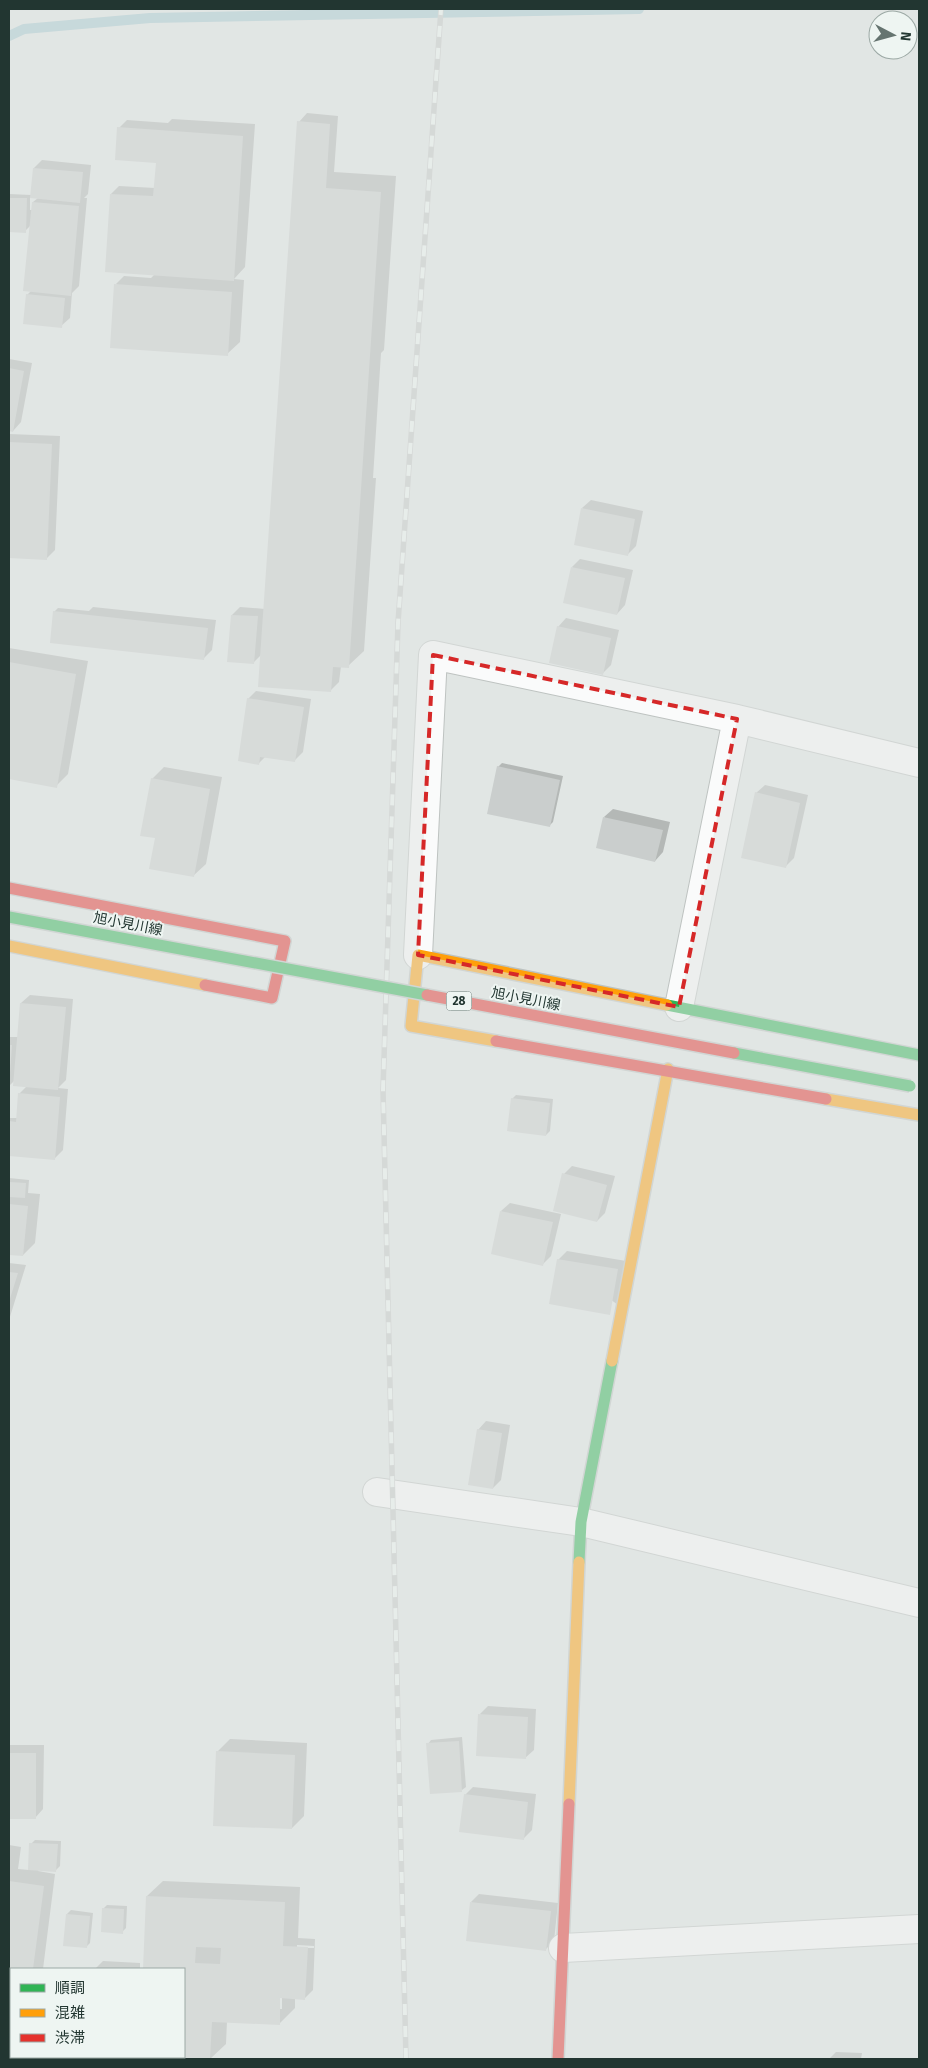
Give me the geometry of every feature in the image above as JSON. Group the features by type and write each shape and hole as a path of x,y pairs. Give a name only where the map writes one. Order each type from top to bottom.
{"main road":[{"path":"9,888 285,940 272,998 9,946"},
{"name":"旭小見川線","path":"9,917 915,1087"},
{"path":"919,1055 418,955 412,1026 668,1069 919,1115"},
{"path":"558,2059 581,1522 668,1069"}],"street":[{"path":"418,955 433,655 737,719 919,763"},
{"path":"679,1007 737,719"},
{"path":"377,1492 581,1522 919,1603"},
{"path":"563,1948 919,1929"}],"highlighted area":[{"path":"433,655 737,719 679,1007 418,955"}],"building":[{"path":"297,121 330,124 326,188 381,192 349,668 333,667 331,692 258,687"},
{"path":"117,127 243,136 234,281 105,272 110,194 153,196 156,163 115,160"},
{"path":"33,168 83,172 80,203 30,198"},
{"path":"9,198 27,198 26,233 9,232"},
{"path":"32,202 79,206 71,296 23,291"},
{"path":"114,284 232,292 228,356 110,348"},
{"path":"26,294 65,298 62,328 23,324"},
{"path":"9,368 24,371 13,432 9,431"},
{"path":"9,442 52,444 47,560 9,558"},
{"path":"581,508 635,519 628,556 574,545"},
{"path":"571,567 625,578 617,615 563,603"},
{"path":"53,611 208,628 204,660 50,643"},
{"path":"231,615 258,616 254,664 227,662"},
{"path":"557,626 611,638 603,675 549,663"},
{"path":"9,662 76,674 57,788 9,779"},
{"path":"247,698 304,707 295,762 260,757 259,765 238,761"},
{"path":"497,766 560,780 550,827 487,814"},
{"path":"151,778 210,789 194,877 149,869 155,838 140,836"},
{"path":"755,792 800,803 786,868 741,858"},
{"path":"603,817 663,830 655,862 596,848"},
{"path":"20,1003 66,1007 58,1090 13,1086"},
{"path":"9,1045 12,1045 10,1073 9,1073"},
{"path":"18,1093 60,1097 55,1160 9,1156 9,1121 16,1122"},
{"path":"511,1098 550,1103 546,1136 507,1131"},
{"path":"562,1173 607,1185 597,1222 553,1211"},
{"path":"9,1182 26,1183 25,1198 9,1197"},
{"path":"9,1204 28,1206 23,1256 9,1255"},
{"path":"500,1211 553,1222 543,1266 491,1254"},
{"path":"557,1259 618,1269 610,1315 549,1304"},
{"path":"9,1272 18,1273 9,1302"},
{"path":"477,1429 502,1433 493,1489 468,1485"},
{"path":"478,1714 528,1717 526,1759 476,1756"},
{"path":"459,1741 462,1792 430,1794 426,1743"},
{"path":"216,1751 295,1755 292,1829 213,1826"},
{"path":"9,1753 36,1753 36,1819 9,1819"},
{"path":"464,1794 528,1802 524,1840 459,1832"},
{"path":"29,1843 58,1844 56,1872 28,1870"},
{"path":"9,1881 44,1886 33,1968 10,1968 10,2058 22,2058 9,2059"},
{"path":"146,1896 285,1902 283,1946 308,1947 305,2000 280,1998 280,2025 212,2022 210,2059 172,2059 185,2058 185,1968 143,1968","holes":["196,1947 221,1948 220,1964 195,1963"]},
{"path":"470,1902 551,1911 546,1951 466,1941"},
{"path":"102,1908 124,1909 123,1934 101,1932"},
{"path":"66,1914 90,1916 87,1948 63,1946"}],"waterway":[{"path":"9,36 24,29 150,18 639,9"}],"railway":[{"path":"406,2059 383,1090 398,623 441,9"}],"traffic: fast":[{"path":"9,917 427,995"},
{"path":"667,1005 919,1055"},
{"path":"734,1053 910,1086"},
{"path":"579,1562 581,1522 612,1361"}],"traffic: slow":[{"path":"9,946 205,985"},
{"path":"496,1041 411,1026 418,955 667,1005"},
{"path":"612,1361 668,1069"},
{"path":"826,1099 919,1115"},
{"path":"569,1804 579,1562"}],"traffic: jam":[{"path":"9,888 285,941 272,998 205,985"},
{"path":"427,995 734,1053"},
{"path":"496,1041 826,1099"},
{"path":"558,2059 569,1804"}]}
